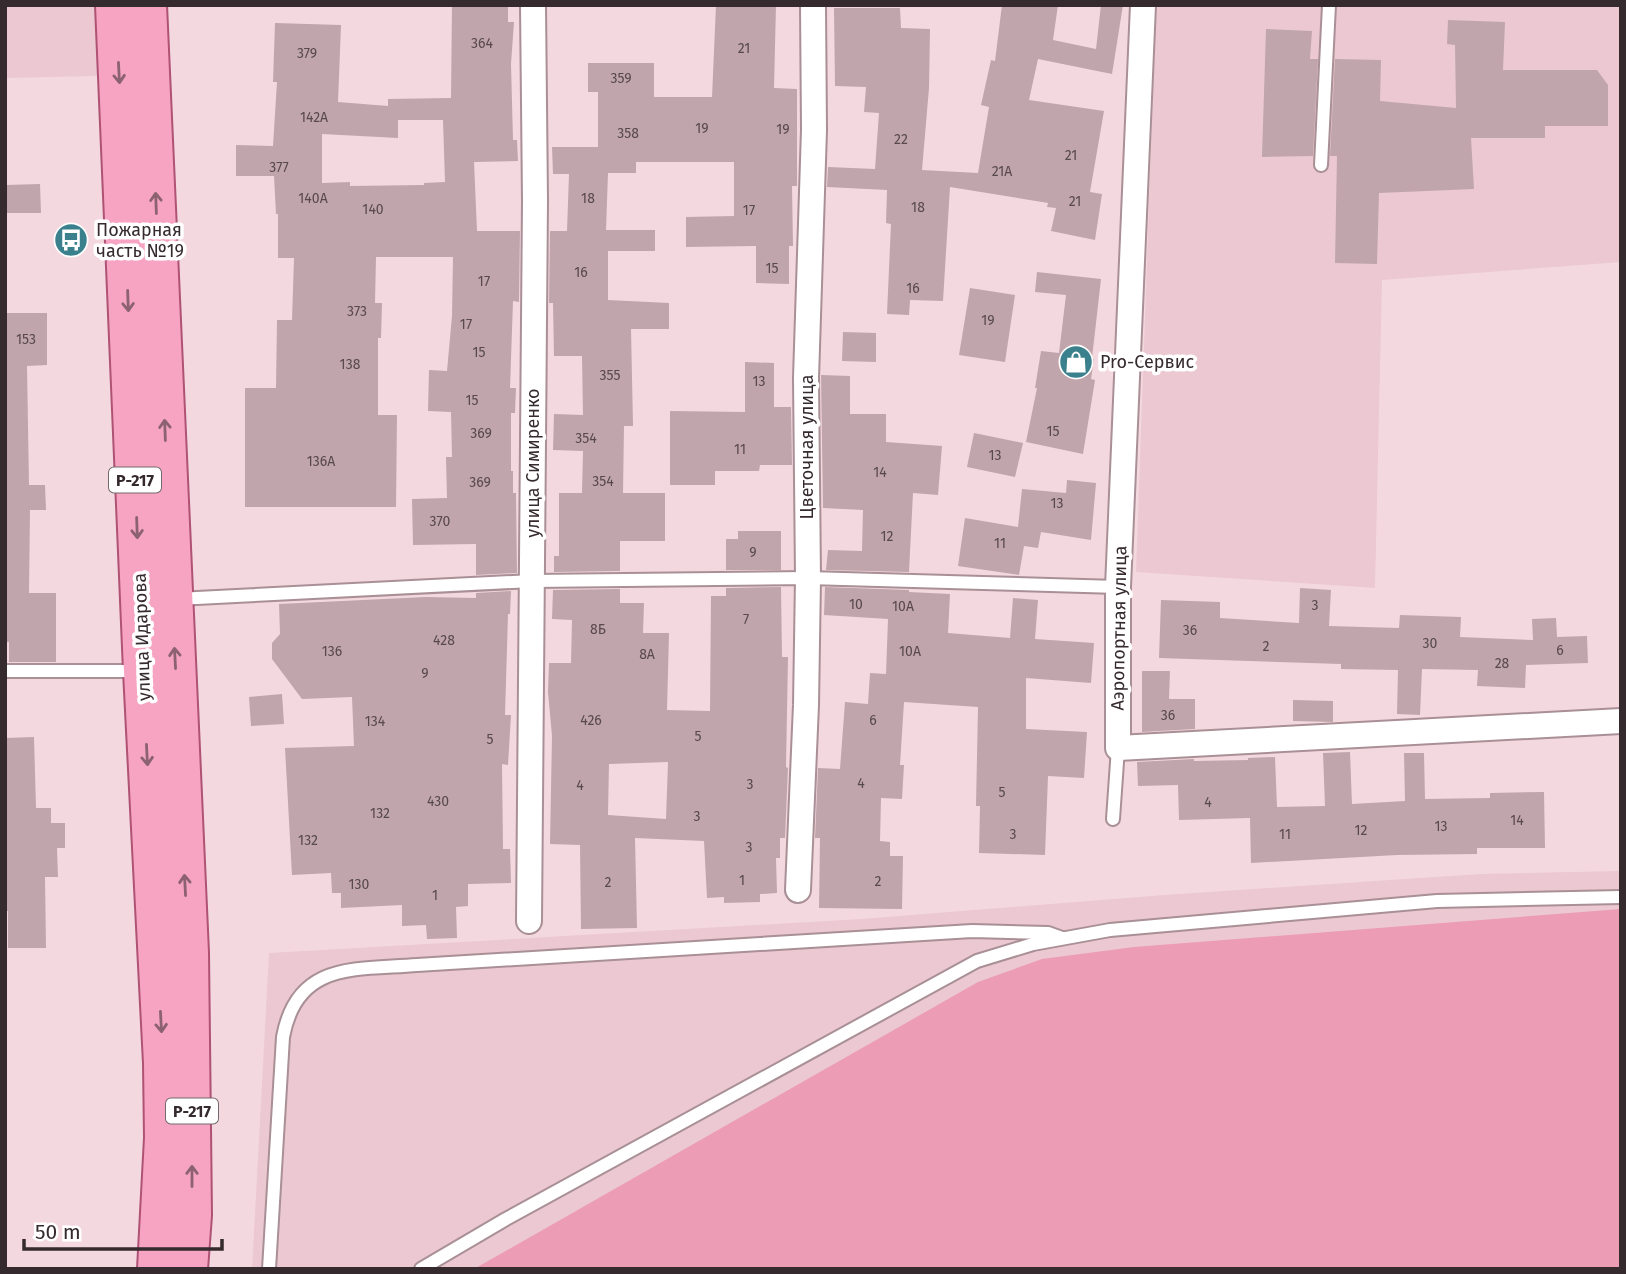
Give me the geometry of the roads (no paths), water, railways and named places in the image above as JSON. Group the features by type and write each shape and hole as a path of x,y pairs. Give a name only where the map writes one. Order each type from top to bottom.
{"main road":[{"name":"улица Идарова","path":"116,5 143,671 163,1063 163,1138 157,1269"},
{"name":"улица Идарова","path":"147,5 190,992 192,1215 188,1269"}],"street":[{"name":"улица Симиренко","path":"529,921 535,201 533,5"},
{"name":"Цветочная улица","path":"798,890 806,705 806,378 814,130 813,5"},
{"name":"Аэропортная улица","path":"1118,748 1118,587 1143,5"},
{"path":"1118,748 1621,721"}],"lane":[{"path":"1321,166 1329,5"},
{"path":"172,599 532,581 808,578 1118,587"},
{"path":"5,671 143,671"},
{"path":"1113,819 1118,748"},
{"path":"421,1269 506,1219 977,961 1033,944 1110,930 1437,901 1621,897"},
{"path":"269,1269 286,1018 302,991 325,978 342,971 405,966 972,932 1048,933 1064,938"}],"place":[{"name":"Пожарная часть №19","path":"71,240"},
{"name":"Pro-Сервис","path":"1076,362"}]}
